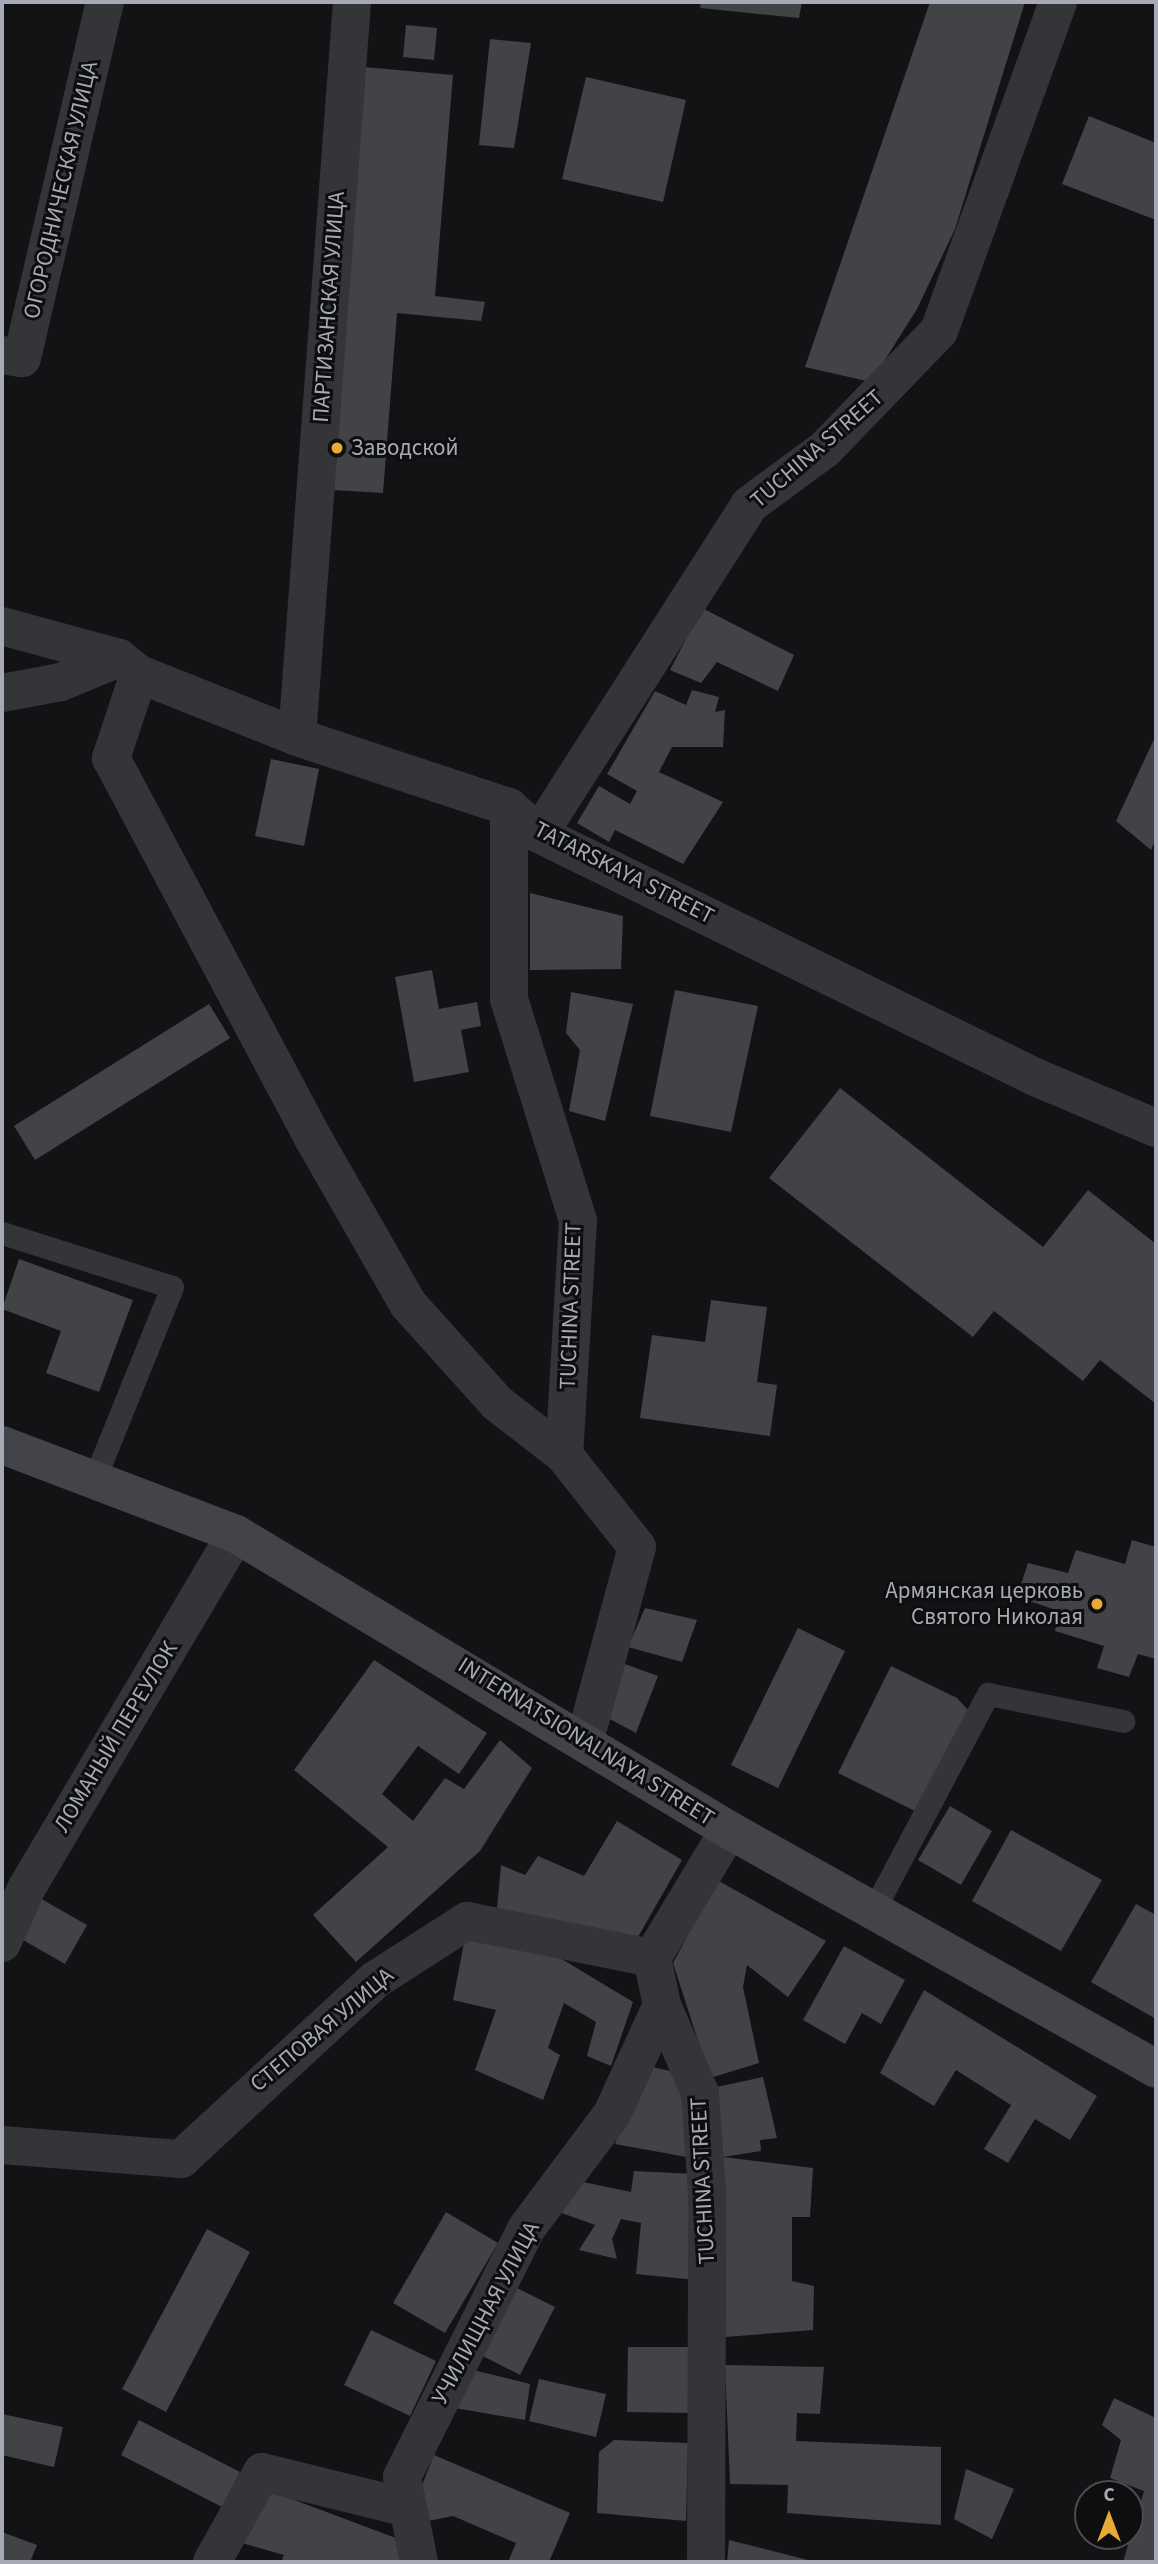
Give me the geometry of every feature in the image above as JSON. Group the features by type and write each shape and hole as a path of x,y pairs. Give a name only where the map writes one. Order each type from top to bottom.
{"main road":[{"name":"INTERNATSIONALNAYA STREET","path":"2,1445 236,1534 585,1740 729,1830 1156,2069"}],"street":[{"name":"ОГОРОДНИЧЕСКАЯ УЛИЦА","path":"2,355 22,358 105,2"},
{"name":"ПАРТИЗАНСКАЯ УЛИЦА","path":"297,737 350,2"},
{"name":"TUCHINA STREET","path":"539,834 749,505 825,449 939,331 1058,2"},
{"name":"TATARSKAYA STREET","path":"2,626 129,666 297,737 509,807 539,834 1035,1077 1156,1128"},
{"path":"2,666 61,682"},
{"path":"2,693 129,666 111,758 313,1139 408,1304 497,1403 564,1455 637,1547 585,1740"},
{"name":"TUCHINA STREET","path":"509,807 509,999 578,1221 564,1455"},
{"name":"ЛОМАНЫЙ ПЕРЕУЛОК","path":"2,1942 26,1889 236,1534"},
{"path":"652,1958 729,1830"},
{"name":"СТЕПОВАЯ УЛИЦА","path":"2,2145 181,2158 375,1980 467,1921 652,1958"},
{"name":"TUCHINA STREET","path":"652,1958 662,2005 700,2092 707,2192 706,2562"},
{"name":"УЧИЛИЩНАЯ УЛИЦА","path":"419,2562 402,2477 526,2229 612,2114 662,2005"},
{"path":"212,2562 262,2472 407,2508"}],"lane":[{"path":"2,1233 172,1287 94,1480"},
{"path":"873,1911 988,1694 1123,1721"}],"building":[{"path":"701,2 802,2 799,18 700,8"},
{"path":"930,2 1025,2 955,229 917,309 871,382 805,367"},
{"path":"406,25 437,28 434,60 403,57"},
{"path":"490,39 531,43 514,148 479,145"},
{"path":"364,67 453,75 435,296 485,302 481,321 397,313 383,493 332,490"},
{"path":"586,77 686,100 663,202 562,179"},
{"path":"1089,116 1156,143 1156,220 1062,184"},
{"path":"702,608 794,655 778,691 717,662 701,683 670,670"},
{"path":"692,690 719,697 715,712 725,710 723,747 672,747 659,772 723,802 683,864 615,830 609,842 577,823 599,786 630,804 637,791 607,774 655,691 686,705"},
{"path":"1156,735 1156,838 1151,850 1116,821"},
{"path":"271,759 319,769 304,846 255,836"},
{"path":"530,893 623,916 621,969 530,970"},
{"path":"432,970 439,1009 477,1002 481,1026 461,1030 469,1072 414,1082 395,977"},
{"path":"675,990 758,1006 731,1132 650,1116"},
{"path":"571,992 633,1004 605,1121 569,1111 580,1050 566,1033"},
{"path":"209,1004 230,1038 35,1160 14,1126"},
{"path":"840,1088 1043,1247 1088,1190 1156,1244 1156,1404 1100,1360 1083,1381 994,1311 973,1337 769,1178"},
{"path":"19,1259 133,1300 99,1392 46,1373 61,1331 2,1309"},
{"path":"711,1300 767,1307 757,1382 777,1385 770,1436 640,1418 652,1335 705,1342"},
{"name":"Армянская церковь Святого Николая","path":"1132,1540 1156,1547 1156,1659 1138,1654 1129,1677 1097,1668 1104,1646 1055,1631 1059,1611 1017,1597 1028,1563 1068,1573 1076,1550 1125,1564"},
{"path":"645,1608 697,1620 682,1662 628,1647"},
{"path":"798,1628 845,1651 778,1788 731,1765"},
{"path":"374,1660 487,1733 459,1774 418,1746 382,1794 413,1821 445,1778 464,1789 500,1740 532,1768 480,1851 356,1962 313,1915 388,1847 294,1770"},
{"path":"622,1663 658,1676 636,1733 604,1716"},
{"path":"891,1666 957,1698 968,1710 917,1812 838,1773"},
{"path":"950,1806 992,1831 961,1885 918,1860"},
{"path":"617,1821 682,1860 634,1944 497,1909 501,1865 525,1875 538,1856 584,1876"},
{"path":"1011,1830 1102,1880 1061,1951 972,1901"},
{"path":"717,1880 826,1941 788,1997 747,1965 743,1987 759,2063 710,2078 673,1963"},
{"path":"38,1897 87,1925 65,1964 16,1936"},
{"path":"1136,1904 1156,1915 1156,2019 1091,1982"},
{"path":"465,1938 560,1958 633,2002 611,2066 587,2056 596,2022 564,2003 548,2048 560,2055 543,2100 475,2070 496,2010 453,2000"},
{"path":"844,1946 905,1980 881,2024 862,2013 845,2044 803,2020"},
{"path":"924,1990 1097,2096 1070,2140 1035,2119 1008,2163 984,2149 1011,2105 956,2070 934,2106 880,2073"},
{"path":"644,2065 687,2075 692,2158 615,2144"},
{"path":"763,2077 777,2138 760,2140 761,2151 723,2157 712,2088"},
{"path":"723,2157 813,2168 810,2217 792,2217 792,2281 814,2286 813,2330 725,2337"},
{"path":"634,2171 695,2174 696,2280 636,2274 641,2223 621,2219 612,2239 617,2259 579,2250 595,2225 559,2212 583,2182 631,2192"},
{"path":"446,2212 498,2243 445,2333 393,2303"},
{"path":"207,2229 250,2252 166,2412 122,2389"},
{"path":"511,2285 555,2307 520,2375 477,2353"},
{"path":"371,2330 436,2361 410,2416 344,2385"},
{"path":"628,2347 690,2347 689,2413 627,2412"},
{"path":"725,2365 824,2367 820,2414 797,2413 796,2441 941,2447 941,2525 787,2513 788,2485 730,2484"},
{"path":"473,2370 530,2384 525,2420 455,2408"},
{"path":"539,2379 606,2394 596,2437 529,2421"},
{"path":"1114,2398 1156,2418 1156,2562 1123,2562 1127,2550 1144,2550 1144,2480 1110,2478 1121,2440 1102,2425"},
{"path":"2,2414 63,2427 54,2467 2,2455"},
{"path":"139,2420 240,2472 222,2507 121,2455"},
{"path":"614,2440 688,2443 686,2521 597,2513 599,2452"},
{"path":"434,2455 570,2513 549,2562 508,2562 516,2543 453,2516 423,2522 418,2495"},
{"path":"966,2469 1014,2489 992,2539 954,2519"},
{"path":"268,2490 401,2540 405,2562 281,2562 284,2555 238,2542"},
{"path":"2,2532 37,2545 30,2562 2,2562"},
{"path":"729,2540 808,2560 815,2562 727,2562"}],"place":[{"name":"Заводской","path":"337,448"},
{"name":"Армянская церковь Святого Николая","path":"1097,1604"}]}
